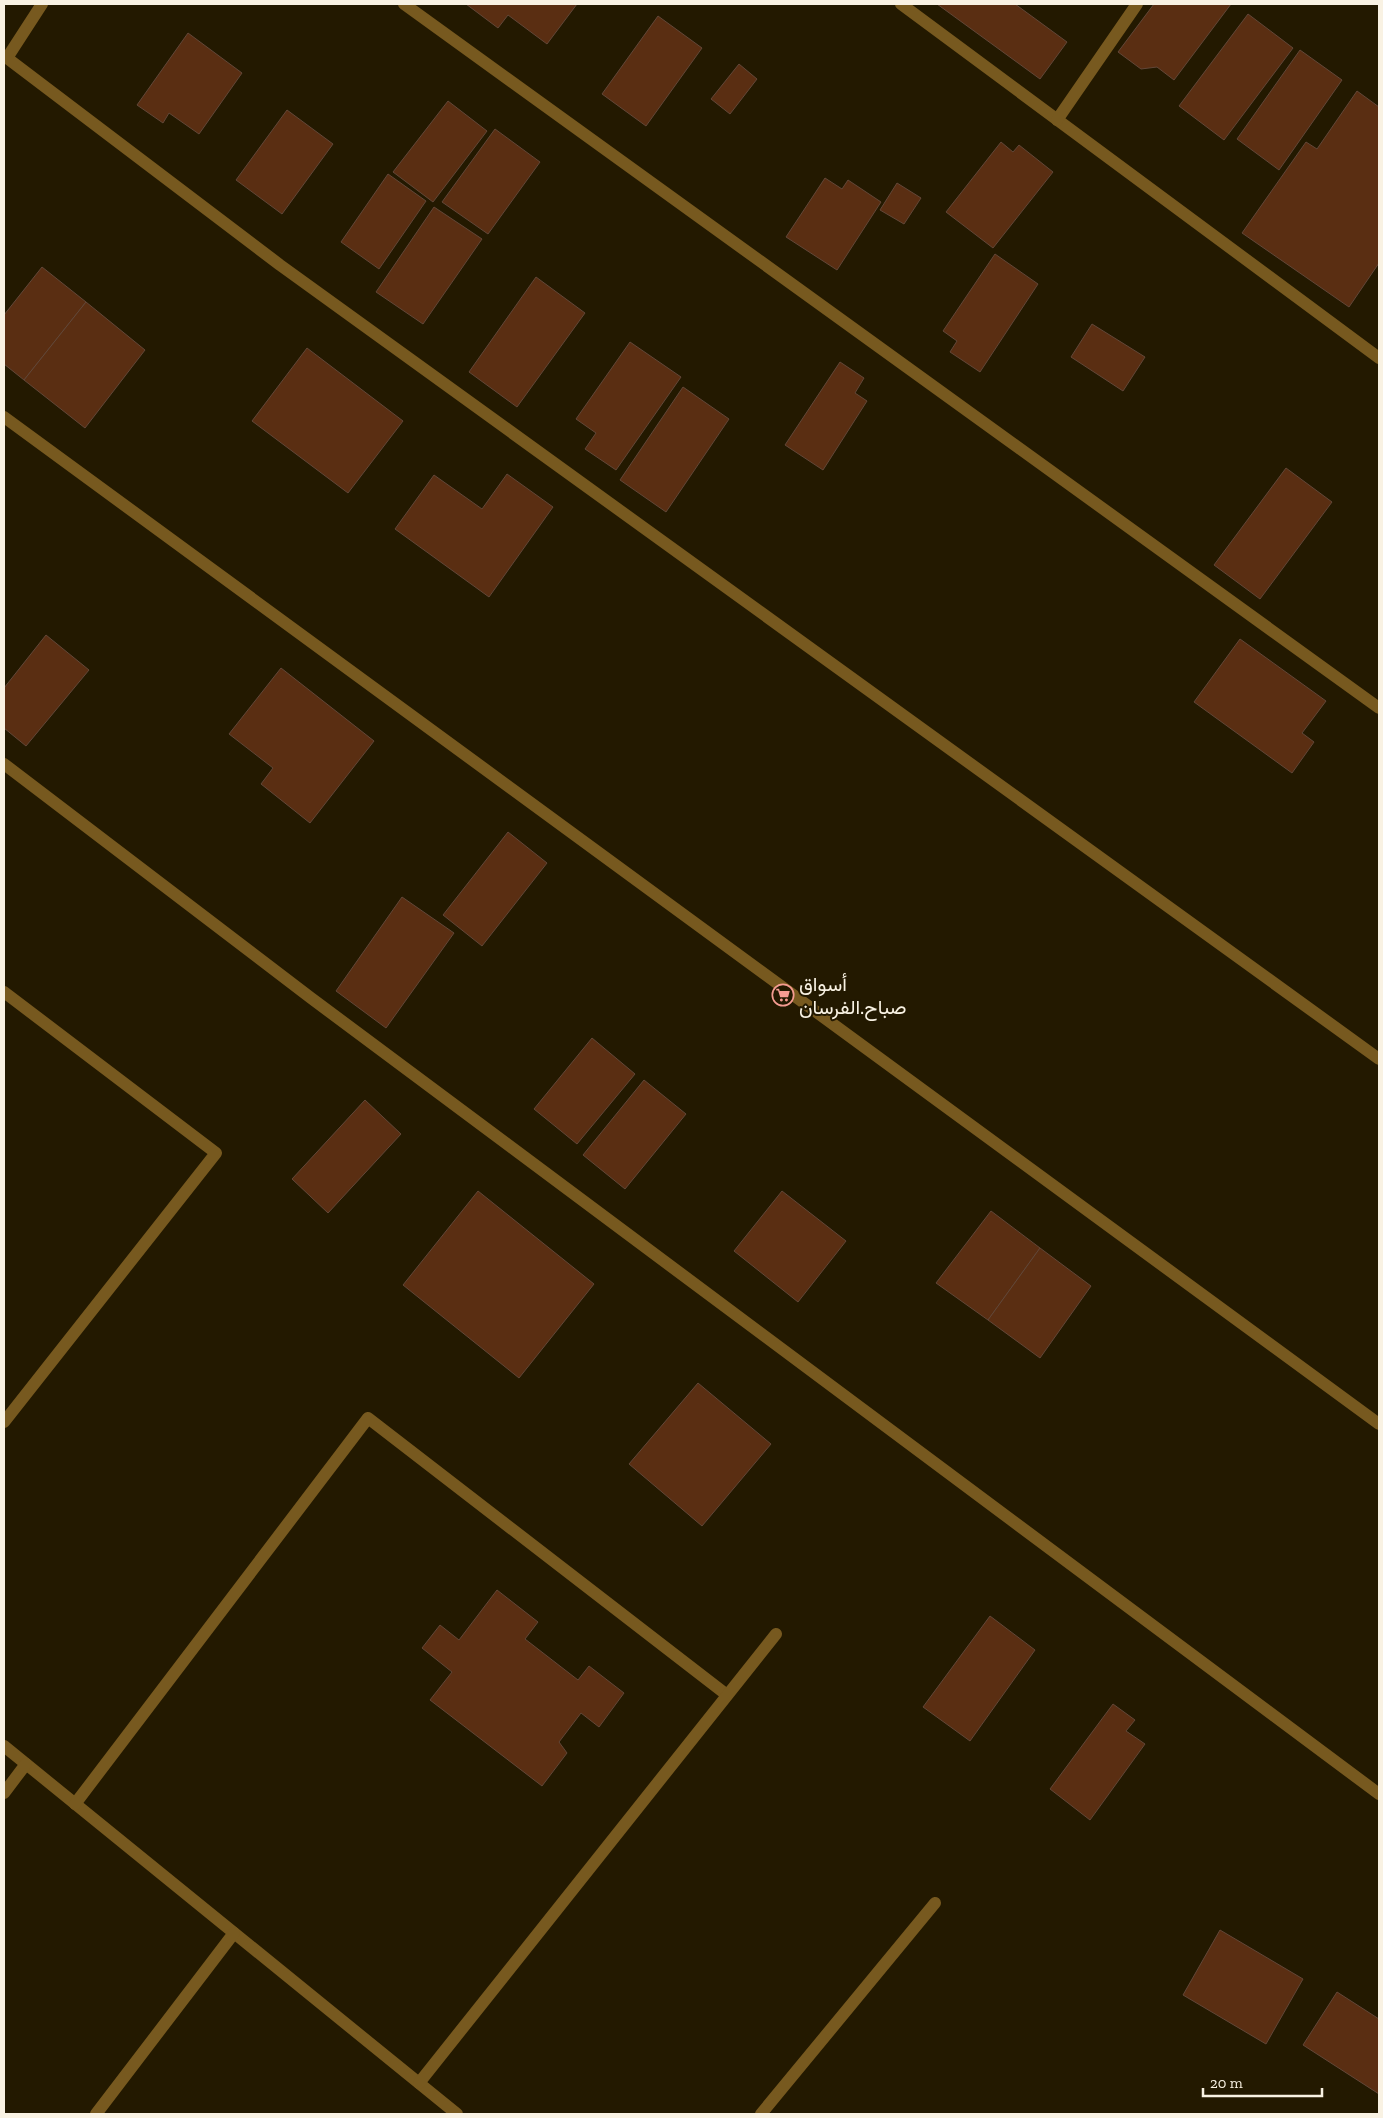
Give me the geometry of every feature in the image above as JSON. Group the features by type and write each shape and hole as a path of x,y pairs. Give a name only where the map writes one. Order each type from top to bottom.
{"street":[{"path":"42,4 6,58 280,265 1379,1060"},
{"path":"404,4 1379,708"},
{"path":"901,4 1379,358"},
{"path":"1057,120 1137,4"},
{"path":"4,417 1379,1424"},
{"path":"4,764 311,998 1379,1794"},
{"path":"4,992 216,1153 4,1422"},
{"path":"75,1804 368,1418 727,1695"},
{"path":"419,2083 776,1634"},
{"path":"4,1746 457,2114"},
{"path":"4,1793 26,1764"},
{"path":"761,2114 935,1903"},
{"path":"96,2114 234,1933"}],"building":[{"path":"466,4 577,4 547,44 508,15 498,28"},
{"path":"937,4 1015,4 1067,42 1040,79"},
{"path":"1154,4 1231,4 1174,80 1157,67 1141,69 1118,52"},
{"path":"1248,14 1293,48 1224,140 1179,106"},
{"path":"658,16 702,48 646,126 602,94"},
{"path":"188,33 242,73 199,134 169,113 163,123 137,105"},
{"path":"1300,50 1342,80 1279,170 1237,139"},
{"path":"739,64 757,79 730,114 711,99"},
{"path":"1357,91 1379,107 1379,263 1349,307 1242,233 1306,142 1317,149"},
{"path":"448,101 487,131 433,202 393,172"},
{"path":"287,110 333,144 282,214 236,180"},
{"path":"495,129 540,162 488,234 442,202"},
{"path":"1001,142 1013,152 1019,145 1053,172 993,248 946,212"},
{"path":"388,174 426,201 379,269 341,242"},
{"path":"825,178 842,189 848,180 881,202 837,270 786,237"},
{"path":"897,183 921,198 904,224 880,210"},
{"path":"434,207 482,239 423,324 376,292"},
{"path":"995,254 1038,284 980,372 950,352 957,341 943,331"},
{"path":"42,267 86,302 24,380 4,364 4,315"},
{"path":"536,277 585,313 517,407 469,372"},
{"path":"86,302 145,350 85,428 24,380"},
{"path":"1092,324 1145,357 1123,391 1071,357"},
{"path":"630,342 681,377 616,470 585,449 596,433 576,419"},
{"path":"307,348 403,421 348,493 252,421"},
{"path":"840,362 864,378 855,393 867,401 823,470 785,445"},
{"path":"683,387 729,419 666,512 620,480"},
{"path":"1286,468 1332,502 1260,599 1214,565"},
{"path":"507,474 553,507 489,597 395,529 434,475 482,509"},
{"path":"46,635 89,670 26,746 4,728 4,688"},
{"path":"1240,639 1326,701 1302,733 1314,742 1292,773 1194,702"},
{"path":"281,668 374,741 310,823 261,784 273,768 229,734"},
{"path":"508,832 547,863 482,946 443,915"},
{"path":"402,897 454,933 386,1028 336,991"},
{"path":"592,1038 635,1074 577,1144 534,1109"},
{"path":"644,1080 686,1114 625,1189 583,1155"},
{"path":"365,1100 401,1134 328,1213 292,1179"},
{"path":"478,1191 594,1284 519,1378 403,1285"},
{"path":"782,1191 846,1241 798,1302 734,1251"},
{"path":"991,1211 1040,1248 988,1320 936,1283"},
{"path":"1040,1248 1091,1286 1040,1358 988,1320"},
{"path":"698,1383 771,1444 702,1526 629,1464"},
{"path":"497,1590 538,1622 525,1639 578,1680 589,1666 624,1693 599,1727 581,1713 559,1742 567,1753 542,1786 430,1700 452,1672 422,1648 440,1625 459,1640"},
{"path":"990,1616 1035,1650 970,1741 923,1707"},
{"path":"1113,1704 1135,1720 1126,1731 1145,1744 1090,1820 1050,1789"},
{"path":"1220,1930 1303,1979 1266,2044 1183,1995"},
{"path":"1337,1992 1379,2019 1379,2094 1303,2045"}],"place":[{"name":"أسواق صباح.الفرسان","path":"783,995"}]}
